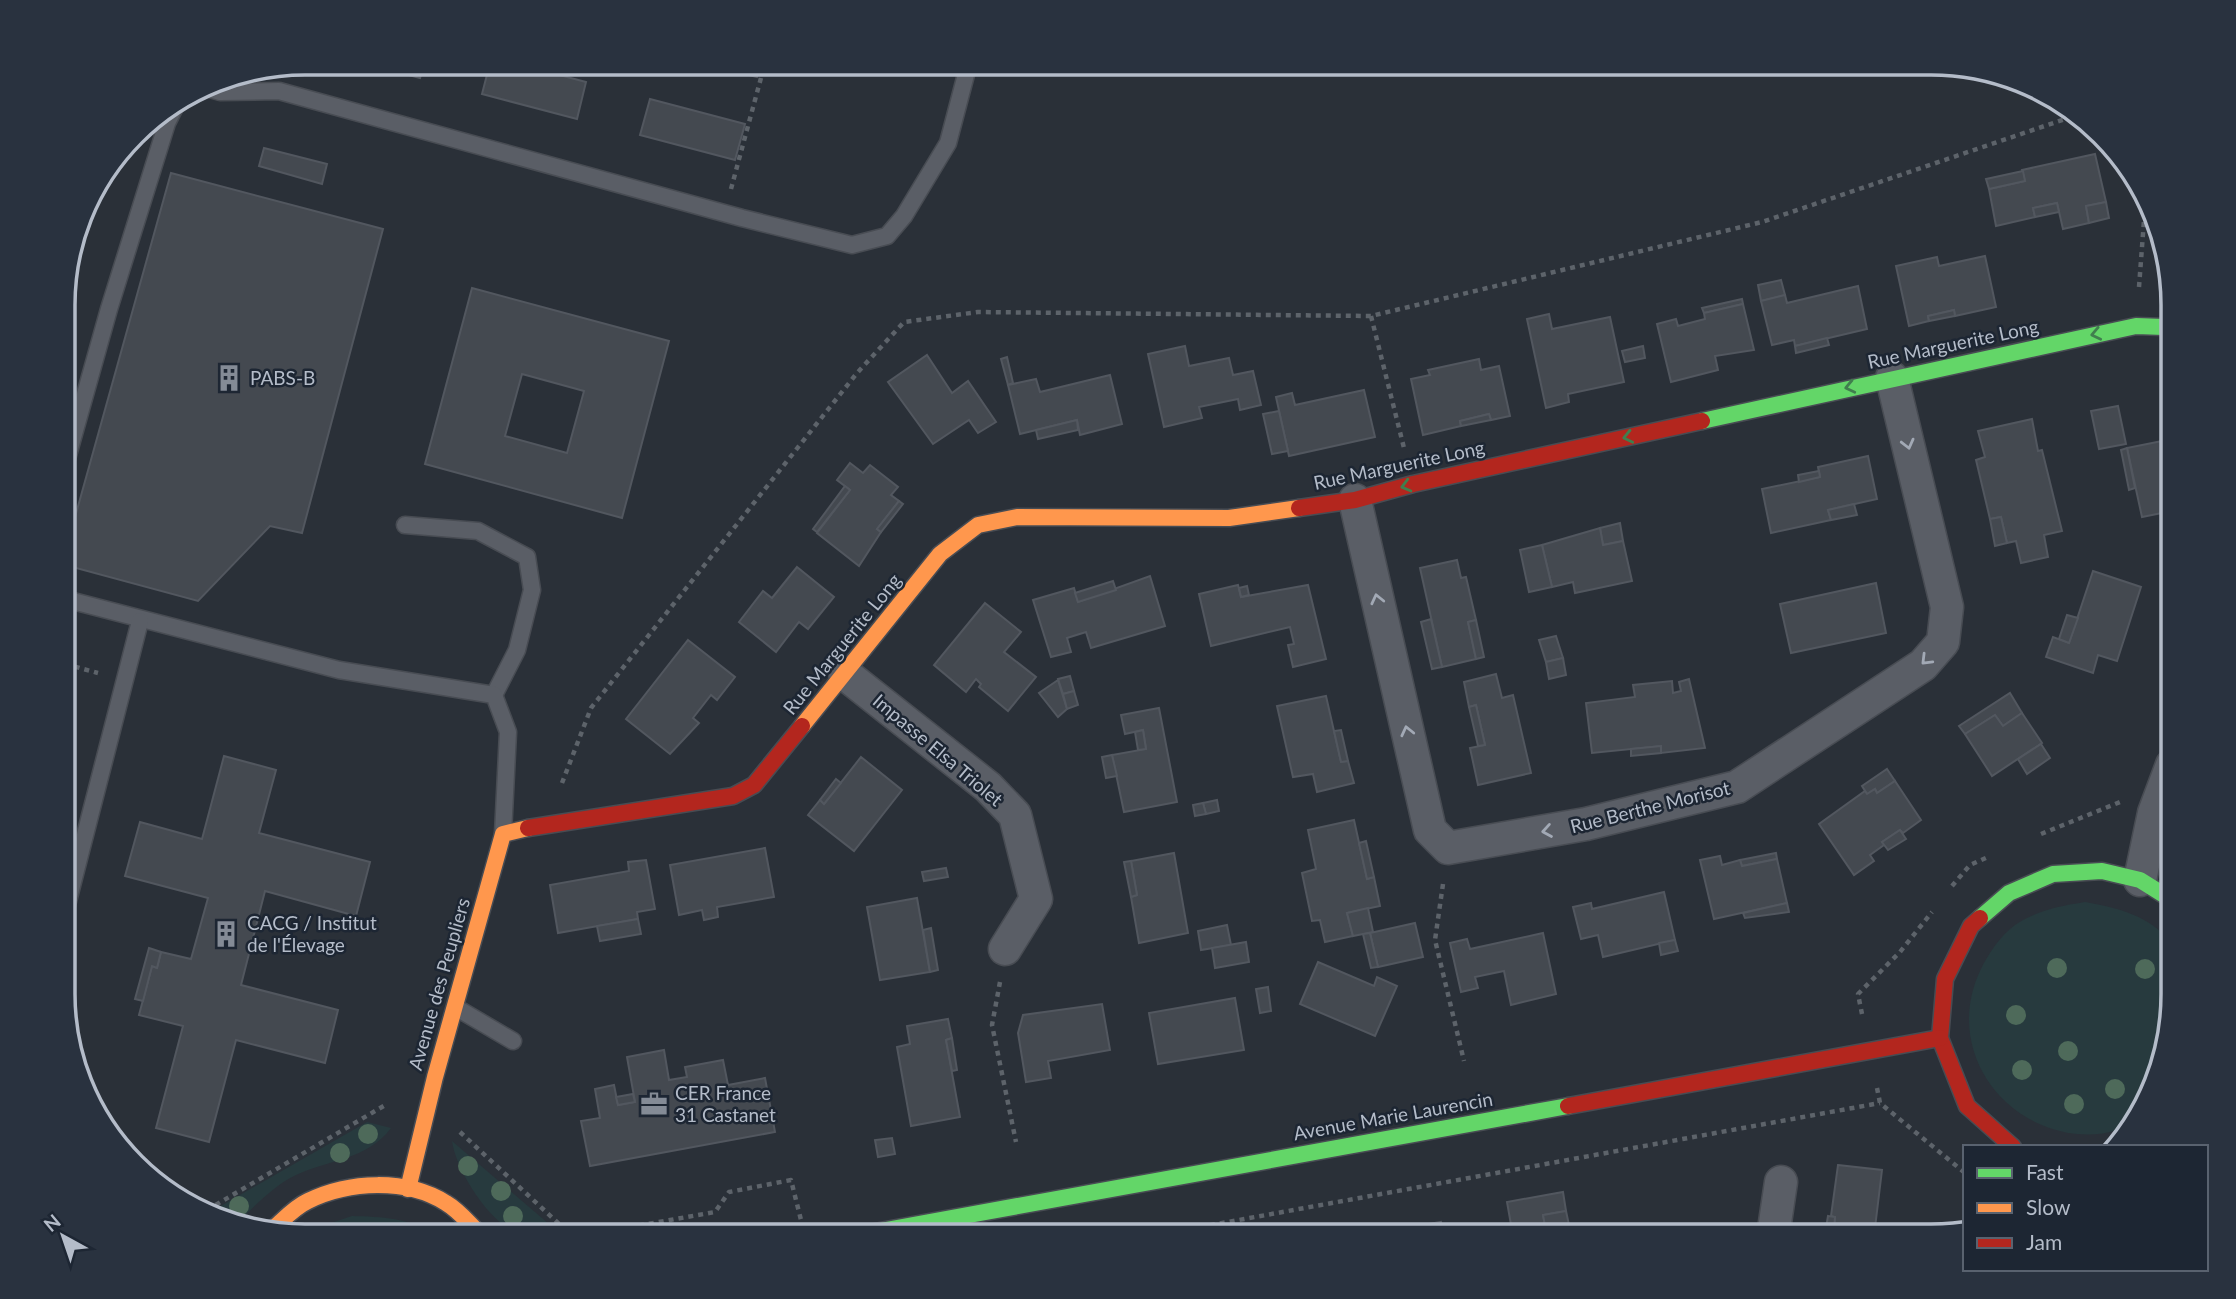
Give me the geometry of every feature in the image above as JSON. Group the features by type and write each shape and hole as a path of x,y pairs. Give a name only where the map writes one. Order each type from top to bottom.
{"street":[{"name":"Rue Marguerite Long","path":"546,824 733,796 754,785 940,554 978,525 1017,517 1229,518 1355,500 1413,484 1892,378 2160,326"},
{"name":"Rue Berthe Morisot","path":"1448,848 1586,824 1737,787 1923,665 1943,642 1947,607 1892,378"},
{"path":"1355,500 1430,830 1448,848"},
{"name":"Impasse Elsa Triolet","path":"845,674 988,787 1015,816 1036,899 1005,948"},
{"path":"2140,880 2160,797"},
{"path":"503,834 546,824"},
{"name":"Avenue des Peupliers","path":"408,1189 454,1006 503,834"},
{"path":"2011,1145 1967,1106 1940,1038 1945,979 1971,926 2009,893 2053,874 2102,871 2140,880 2160,892"},
{"name":"Avenue Marie Laurencin","path":"921,1224 1940,1038"},
{"path":"1775,1223 1781,1182"},
{"path":"281,1222 306,1202 347,1187 377,1184 408,1189 443,1201 469,1224"}],"lane":[{"path":"220,92 279,90 725,213 852,245 887,236 904,216 948,143 966,75"},
{"path":"75,430 109,309 168,121"},
{"path":"405,525 478,531 527,557 533,590 517,650 494,695 508,732 503,834"},
{"path":"75,602 140,621 339,670 494,695"},
{"path":"75,874 140,621"},
{"path":"454,1006 513,1041"}],"path":[{"path":"725,213 762,75"},
{"path":"546,824 591,708 858,373 904,323 978,312 1371,316 1762,222 2065,119"},
{"path":"2148,232 2160,319"},
{"path":"1371,316 1413,484"},
{"path":"1448,848 1435,940 1464,1061"},
{"path":"1005,948 992,1025 1016,1142"},
{"path":"1220,1223 1880,1103 1963,1171"},
{"path":"649,1224 715,1212 729,1192 791,1180 802,1224"}],"green space":[{"path":"2085,902 2110,907 2144,920 2160,931 2160,1009 2153,1054 2130,1109 2112,1132 2077,1134 2049,1128 2024,1116 2002,1099 1986,1078 1974,1053 1969,1027 1971,999 1980,971 2004,934 2024,920 2058,907"},
{"path":"367,1122 391,1128 371,1147 359,1153 288,1179 244,1216 219,1207"},
{"path":"452,1141 549,1224 501,1223 468,1183"},
{"path":"352,1216 384,1218 411,1224 328,1224"}],"building":[{"path":"487,75 559,75 586,82 577,119 482,94"},
{"path":"650,99 745,124 735,160 640,135"},
{"path":"264,148 327,164 322,184 259,166"},
{"path":"2095,154 2106,202 2086,206 2089,223 2063,229 2057,203 2033,208 2035,217 1996,226 1989,189 2025,181 2022,170"},
{"path":"2023,171 2025,181 1989,189 1986,179"},
{"name":"PABS-B","path":"171,173 383,229 302,533 270,526 198,601 75,568 75,517"},
{"path":"2106,202 2109,218 2089,223 2086,206"},
{"path":"2057,203 2059,212 2035,217 2033,208"},
{"path":"1985,256 1996,307 1955,316 1954,310 1928,316 1929,321 1909,326 1896,266 1937,257 1939,266"},
{"path":"1781,280 1785,295 1761,301 1758,285"},
{"path":"1858,286 1867,329 1795,346 1794,340 1772,345 1761,301 1785,295 1787,303"},
{"path":"472,288 669,341 622,518 425,464","holes":["522,374 584,391 567,453 505,436"]},
{"path":"1742,299 1743,304 1704,313 1702,308"},
{"path":"1743,304 1754,350 1715,356 1718,370 1671,382 1657,324 1676,319 1678,326 1705,319 1704,313"},
{"path":"1954,310 1955,316 1929,321 1928,316"},
{"path":"1549,314 1552,329 1610,317 1624,382 1568,394 1569,402 1546,408 1527,319"},
{"path":"1827,338 1829,345 1796,353 1795,346"},
{"path":"1185,346 1189,366 1229,358 1233,375 1253,371 1261,405 1240,410 1238,399 1199,407 1202,418 1164,427 1148,354"},
{"path":"1643,346 1645,358 1625,362 1622,351"},
{"path":"927,355 952,393 968,381 996,422 978,433 969,420 933,444 888,382"},
{"path":"1007,357 1013,383 1008,385 1001,359"},
{"path":"1479,359 1481,370 1499,366 1510,416 1491,420 1489,414 1460,421 1461,426 1423,435 1411,379 1430,375 1428,370"},
{"path":"1110,375 1122,424 1080,435 1077,420 1020,434 1008,385 1036,379 1040,392"},
{"path":"1364,390 1375,437 1289,456 1276,397 1292,393 1295,405"},
{"path":"2118,406 2126,444 2099,449 2091,411"},
{"path":"1279,411 1288,451 1272,454 1263,414"},
{"path":"1489,414 1491,420 1461,426 1460,421"},
{"path":"2032,419 2038,451 2042,450 2062,531 2044,535 2048,557 2021,563 2016,541 2007,543 2001,517 1990,519 1976,460 1985,457 1978,431"},
{"path":"1077,420 1078,430 1038,439 1036,430"},
{"path":"2160,441 2160,513 2142,517 2127,448"},
{"path":"2127,448 2135,488 2129,490 2121,450"},
{"path":"1868,456 1877,499 1828,510 1831,520 1771,533 1762,489 1820,477 1818,467"},
{"path":"850,463 863,473 870,465 898,487 891,495 899,501 877,529 881,532 859,566 817,533 850,490 837,480"},
{"path":"1819,471 1820,477 1799,482 1798,475"},
{"path":"845,486 850,490 817,532 813,529"},
{"path":"899,501 903,504 881,532 877,529"},
{"path":"1854,504 1857,515 1831,520 1828,510"},
{"path":"2001,517 2007,543 1995,546 1990,519"},
{"path":"1620,523 1623,541 1603,545 1600,528"},
{"path":"1600,528 1603,545 1623,541 1632,581 1575,593 1573,582 1552,587 1542,545"},
{"path":"1542,545 1552,587 1529,592 1520,550"},
{"path":"1457,560 1461,578 1466,577 1476,620 1468,622 1476,659 1442,667 1420,568"},
{"path":"797,567 834,597 808,629 799,622 776,652 739,622 763,591 772,598"},
{"path":"2093,571 2141,587 2117,661 2098,655 2093,673 2046,657 2053,637 2069,643"},
{"path":"1150,576 1165,626 1091,648 1086,632 1067,638 1071,652 1051,657 1033,600 1074,588 1078,602"},
{"path":"1113,581 1116,590 1078,602 1075,593"},
{"path":"1876,583 1886,633 1791,653 1780,604"},
{"path":"1238,585 1241,597 1308,585 1326,659 1293,667 1288,645 1294,644 1290,627 1211,646 1199,594"},
{"path":"1247,586 1249,595 1241,597 1239,588"},
{"path":"985,603 1021,632 1004,652 1036,677 1008,711 979,687 981,684 976,679 966,692 934,665"},
{"path":"2067,615 2078,618 2069,643 2059,639"},
{"path":"1431,619 1442,667 1432,669 1421,622"},
{"path":"1476,620 1484,657 1476,659 1468,622"},
{"path":"1556,636 1563,658 1546,662 1539,640"},
{"path":"688,640 735,677 717,700 711,695 693,718 699,723 670,754 626,719"},
{"path":"1563,658 1566,675 1549,679 1546,662"},
{"path":"1496,674 1502,698 1513,695 1531,773 1478,785 1470,748 1485,745 1476,705 1469,707 1464,682"},
{"path":"1070,676 1074,691 1063,694 1058,679"},
{"path":"1689,679 1705,748 1661,753 1661,746 1592,753 1586,703 1635,697 1633,685 1672,681 1673,693 1681,691 1679,682"},
{"path":"1058,680 1067,709 1058,717 1039,693"},
{"path":"1074,691 1078,705 1067,709 1063,694"},
{"path":"2010,693 2022,713 2003,726 1995,715 1965,734 1959,726"},
{"path":"1326,696 1341,762 1348,761 1354,783 1317,792 1313,774 1293,777 1277,706"},
{"path":"1476,705 1485,745 1478,746 1469,707"},
{"path":"1159,708 1177,802 1124,812 1112,755 1146,749 1143,730 1125,734 1121,715"},
{"path":"2022,713 2042,743 1992,776 1965,734 1995,715 2003,726"},
{"path":"1143,730 1146,749 1138,750 1135,732"},
{"path":"1341,730 1348,761 1341,762 1334,731"},
{"path":"2041,744 2050,758 2027,774 2018,759"},
{"path":"1661,746 1661,753 1631,756 1631,749"},
{"path":"1112,755 1117,776 1106,778 1102,757"},
{"name":"CACG / Institut de l'Élevage","path":"224,756 276,770 259,833 370,862 356,916 265,891 241,985 338,1010 325,1063 236,1040 209,1142 156,1128 183,1026 139,1015 152,966 157,968 161,952 191,959 208,898 125,876 140,822 202,839"},
{"path":"861,757 902,790 854,851 808,815 820,800 824,804"},
{"path":"1887,769 1895,781 1877,793 1875,789 1867,794 1862,786"},
{"path":"836,779 841,783 824,804 820,800"},
{"path":"1895,781 1921,820 1903,833 1900,830 1882,842 1884,845 1870,855 1874,861 1854,875 1819,824 1865,791 1867,794 1875,789 1877,793"},
{"path":"1217,800 1219,811 1206,814 1203,803"},
{"path":"1203,803 1206,814 1195,816 1193,805"},
{"path":"1354,820 1367,879 1374,877 1380,906 1347,913 1353,936 1325,942 1320,920 1312,921 1302,873 1316,869 1308,830"},
{"path":"1900,830 1906,839 1888,850 1882,842"},
{"path":"1366,841 1374,877 1367,879 1359,843"},
{"path":"765,848 774,897 717,907 718,917 704,920 702,910 679,915 670,865"},
{"path":"1174,853 1188,933 1139,943 1131,897 1137,895 1131,861"},
{"path":"1776,853 1777,859 1742,866 1740,860"},
{"path":"1720,856 1722,865 1740,860 1742,866 1777,859 1787,903 1714,919 1700,860"},
{"path":"646,860 655,909 637,912 638,919 558,933 550,885 629,871 628,862"},
{"path":"1131,861 1137,895 1131,897 1124,862"},
{"path":"946,868 948,877 924,881 922,872"},
{"path":"1664,892 1675,940 1603,957 1598,935 1581,939 1573,907 1591,903 1592,909"},
{"path":"917,898 930,972 880,980 867,907"},
{"path":"1787,903 1789,912 1745,918 1743,913"},
{"path":"1368,908 1373,932 1353,936 1347,913"},
{"path":"638,919 641,934 600,941 597,926"},
{"path":"1415,923 1423,957 1378,967 1370,933"},
{"path":"1227,925 1231,945 1201,950 1198,931"},
{"path":"931,928 938,970 930,972 923,930"},
{"path":"1370,933 1378,967 1371,968 1363,934"},
{"path":"1543,933 1556,994 1511,1005 1504,971 1475,977 1478,988 1461,992 1450,943 1467,939 1470,949"},
{"path":"1675,940 1678,951 1661,955 1659,943"},
{"path":"1246,942 1249,962 1215,968 1212,948"},
{"path":"149,948 161,952 157,968 152,966 143,1001 135,999"},
{"path":"1318,962 1374,986 1377,977 1397,986 1375,1036 1300,1004"},
{"path":"1268,987 1271,1011 1260,1013 1256,989"},
{"path":"1235,998 1244,1050 1158,1064 1149,1013"},
{"path":"1102,1004 1110,1050 1048,1061 1051,1078 1026,1082 1018,1033 1023,1015"},
{"path":"948,1019 952,1038 946,1040 960,1117 911,1126 897,1047 910,1044 907,1026"},
{"path":"952,1038 957,1070 952,1071 946,1040"},
{"path":"664,1050 669,1080 687,1077 685,1067 723,1060 728,1085 765,1078 775,1132 590,1166 581,1121 600,1118 595,1089 614,1085 618,1105 635,1102 627,1057"},
{"path":"633,1094 635,1102 618,1105 616,1097"},
{"path":"892,1138 895,1154 878,1157 875,1140"},
{"path":"1838,1165 1882,1170 1876,1223 1834,1223 1835,1217 1831,1216"},
{"path":"1563,1192 1566,1211 1543,1215 1545,1223 1511,1223 1507,1202"},
{"path":"1566,1211 1569,1223 1545,1223 1543,1215"},
{"path":"1828,1216 1835,1217 1834,1223 1827,1223"}],"traffic: fast":[{"path":"1702,421 2136,326 2160,327"},
{"path":"1980,918 2009,893 2053,874 2102,871 2140,880 2160,892"},
{"path":"921,1224 1568,1106"}],"traffic: slow":[{"path":"802,726 940,554 978,525 1017,517 1229,518 1299,508"},
{"path":"408,1189 435,1077 503,834 528,828"},
{"path":"280,1222 299,1206 324,1194 377,1185 413,1189 430,1195 456,1210 470,1224"}],"traffic: jam":[{"path":"1299,508 1355,500 1413,484 1702,421"},
{"path":"528,828 733,796 754,785 802,726"},
{"path":"1980,918 1971,926 1945,979 1940,1038 1967,1106 2011,1145"},
{"path":"1568,1106 1940,1038"}],"place":[{"name":"PABS-B","path":"229,378"},
{"name":"CACG / Institut de l'Élevage","path":"226,934"},
{"name":"CER France 31 Castanet","path":"654,1104"}]}
